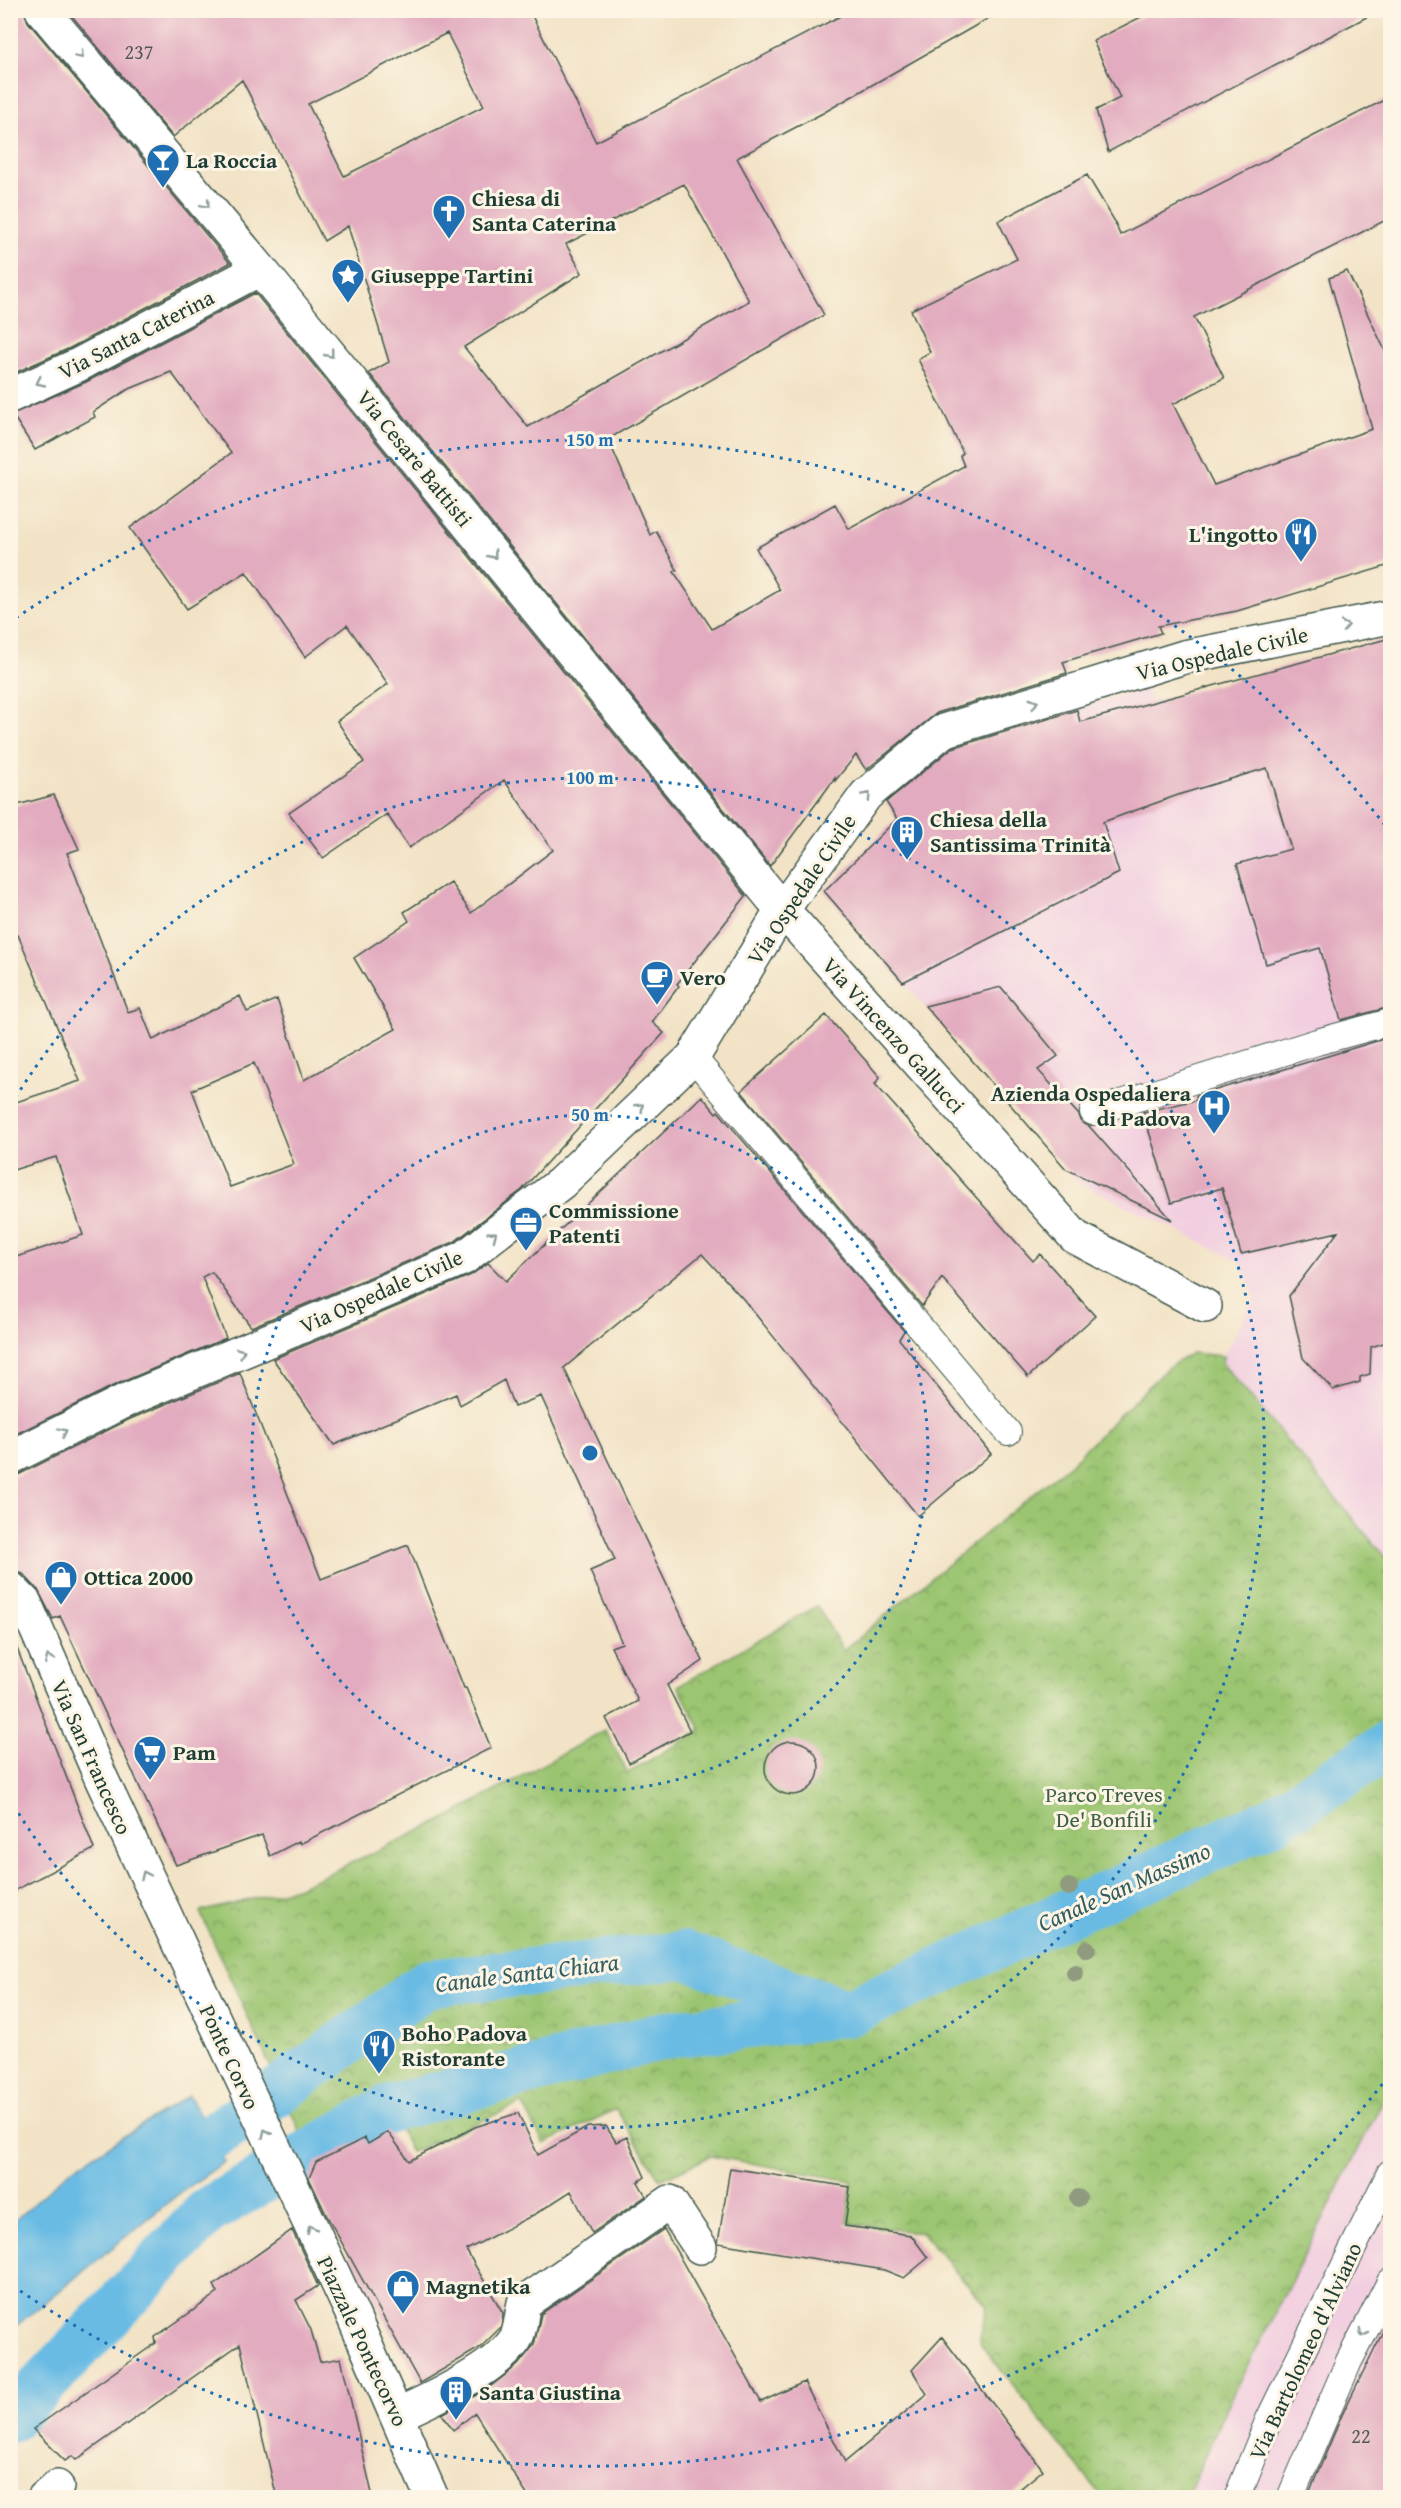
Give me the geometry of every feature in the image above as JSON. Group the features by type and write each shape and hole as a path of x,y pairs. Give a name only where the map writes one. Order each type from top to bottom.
{"street":[{"name":"Via Cesare Battisti","path":"42,10 260,269 783,910"},
{"name":"Via Santa Caterina","path":"10,396 78,365 260,269"},
{"name":"Via Ospedale Civile","path":"10,1458 122,1402 464,1258 561,1183 693,1057 783,910 866,795 943,731 1184,657 1390,617"},
{"name":"Via Vincenzo Gallucci","path":"783,910 1075,1237 1205,1306"},
{"name":"Via San Francesco","path":"10,1588 25,1604 170,1928"},
{"name":"Ponte Corvo","path":"170,1928 290,2186"},
{"name":"Piazzale Pontecorvo","path":"290,2186 354,2319 432,2498"},
{"path":"397,2415 434,2398 495,2361 517,2339 524,2304 670,2202 700,2247"}],"lane":[{"path":"1093,1112 1390,1022"},
{"path":"693,1057 1008,1432"},
{"name":"Via Bartolomeo d'Alviano","path":"1237,2498 1269,2419 1390,2173"},
{"path":"1290,2498 1348,2361 1390,2282"}],"shaded area":[{"name":"Azienda Ospedaliera di Padova","path":"1390,638 1390,1563 1222,1363 1223,1356 1255,1297 1241,1262 1078,1182 828,895 828,887 931,784 924,770 1010,729 1146,687 1151,703"},
{"path":"1390,2089 1390,2497 1187,2498 1221,2419"}],"green space":[{"name":"Parco Treves De' Bonfili","path":"1192,1353 1223,1356 1222,1363 1390,1563 1390,2087 1221,2419 1187,2497 1102,2497 979,2342 987,2306 922,2233 847,2223 852,2181 711,2156 660,2180 616,2109 544,2144 522,2103 411,2152 395,2121 314,2162 200,1912 297,1888 441,1821 605,1730 628,1773 701,1730 678,1686 817,1606 843,1650 1070,1464 1167,1368"}],"water":[{"path":"189,2095 224,2162 176,2196 11,2330 11,2224 69,2171"}],"building":[{"path":"10,10 24,10 28,22 230,263 70,348 10,375"},
{"path":"67,10 529,10 596,142 852,10 1003,10 823,113 737,158 824,315 608,439 650,535 656,531 677,570 674,572 712,629 780,590 756,548 835,504 849,529 964,466 960,456 963,453 918,359 930,352 911,310 1017,259 998,221 1087,175 1114,220 1120,235 1390,97 1390,218 1194,317 1224,378 1173,404 1214,485 1372,429 1329,278 1347,271 1390,361 1390,565 1237,611 1158,626 1161,633 1063,662 1067,673 937,713 866,770 856,755 835,781 835,778 770,866 369,373 389,362 348,226 324,241 242,80 173,137","holes":["447,33 484,106 344,176 308,104","684,184 749,301 528,427 464,347 582,273 566,244"]},
{"path":"1155,10 1380,10 1108,152 1096,110 1120,98 1093,41"},
{"path":"255,293 746,896 677,984 679,986 652,1022 664,1033 522,1190 454,1242 251,1327 212,1272 202,1277 226,1338 115,1385 10,1437 10,1259 83,1235 56,1157 10,1171 10,1104 80,1081 18,935 10,937 10,807 54,795 79,849 67,853 128,1012 140,1008 153,1040 240,996 247,1012 277,999 304,1080 396,1029 354,958 409,921 404,912 450,882 471,913 553,850 504,780 409,848 387,814 323,858 289,813 364,762 337,721 388,684 347,625 305,657 246,572 187,609 130,528 231,453 171,372 127,390 93,412 95,417 35,450 12,414 86,382","holes":["254,1063 294,1164 230,1187 192,1090"]},
{"path":"1390,638 1390,1007 1341,1020 1320,948 1266,964 1237,864 1291,849 1267,768 1181,794 1103,822 1119,873 903,982 824,891 897,819 886,802 952,748 1077,710 1080,722"},
{"path":"1001,987 1058,1056 1038,1070 1079,1115 1082,1123 1089,1126 1172,1220 1066,1169 925,1006"},
{"path":"826,1015 880,1077 875,1084 1033,1261 1040,1254 1095,1316 1028,1377 942,1278 922,1306 741,1091"},
{"path":"1390,1037 1390,1341 1371,1347 1370,1374 1360,1377 1360,1382 1333,1390 1303,1358 1289,1296 1338,1232 1241,1254 1222,1188 1171,1203 1143,1112 1197,1100 1196,1096"},
{"path":"702,1096 716,1113 718,1111 904,1331 899,1339 991,1454 918,1516 744,1300 702,1254 564,1368 703,1661 667,1685 690,1731 629,1763 606,1718 638,1701 611,1647 622,1643 590,1571 615,1560 541,1396 514,1407 504,1380 460,1405 456,1394 334,1445 273,1359 471,1275 488,1263 506,1281"},
{"path":"240,1373 321,1579 408,1545 464,1688 466,1688 491,1748 300,1844 299,1841 270,1856 262,1835 176,1865 60,1616 53,1619 38,1590 23,1574 10,1570 10,1476 18,1475 130,1419"},
{"path":"13,1638 94,1849 10,1893 10,1639"},
{"path":"792,1741 802,1743 811,1749 817,1758 819,1768 817,1778 811,1787 802,1793 792,1795 782,1793 773,1787 767,1778 765,1768 767,1758 773,1749 782,1743"},
{"path":"518,2113 538,2155 588,2127 606,2126 616,2142 627,2137 645,2177 638,2182 646,2196 592,2233 571,2191 537,2213 466,2250 503,2313 501,2327 481,2347 420,2383 327,2216 309,2178 316,2162 365,2138 368,2144 388,2132 409,2161 475,2127"},
{"path":"730,2168 850,2187 845,2226 911,2235 928,2258 904,2278 884,2270 718,2243"},
{"path":"664,2229 761,2402 804,2382 845,2462 927,2394 912,2370 942,2337 1043,2470 1009,2498 529,2498 475,2413 453,2430 442,2414 487,2389 518,2365 534,2345 541,2314"},
{"path":"292,2230 318,2286 296,2300 311,2330 320,2362 341,2358 373,2498 277,2498 240,2344 76,2460 72,2456 65,2461 33,2429 156,2343 155,2337 218,2293 214,2285"},
{"path":"1390,2317 1390,2498 1307,2498 1342,2415"}],"waterway":[{"name":"Canale San Massimo","path":"10,2419 209,2210 387,2109 670,2034 847,2013 1275,1819 1390,1744"},
{"name":"Canale Santa Chiara","path":"160,2176 190,2151 248,2113 428,1983 684,1955 839,2010"}],"place":[{"name":"La Roccia","path":"163,189"},
{"name":"Chiesa di Santa Caterina","path":"449,240"},
{"name":"Giuseppe Tartini","path":"348,304"},
{"name":"L'ingotto","path":"1301,563"},
{"name":"Chiesa della Santissima Trinità","path":"907,861"},
{"name":"Vero","path":"657,1006"},
{"name":"Azienda Ospedaliera di Padova","path":"1214,1135"},
{"name":"Commissione Patenti","path":"526,1252"},
{"name":"Ottica 2000","path":"61,1606"},
{"name":"Pam","path":"150,1781"},
{"name":"Boho Padova Ristorante","path":"379,2075"},
{"name":"Magnetika","path":"403,2315"},
{"name":"Santa Giustina","path":"456,2421"}]}
